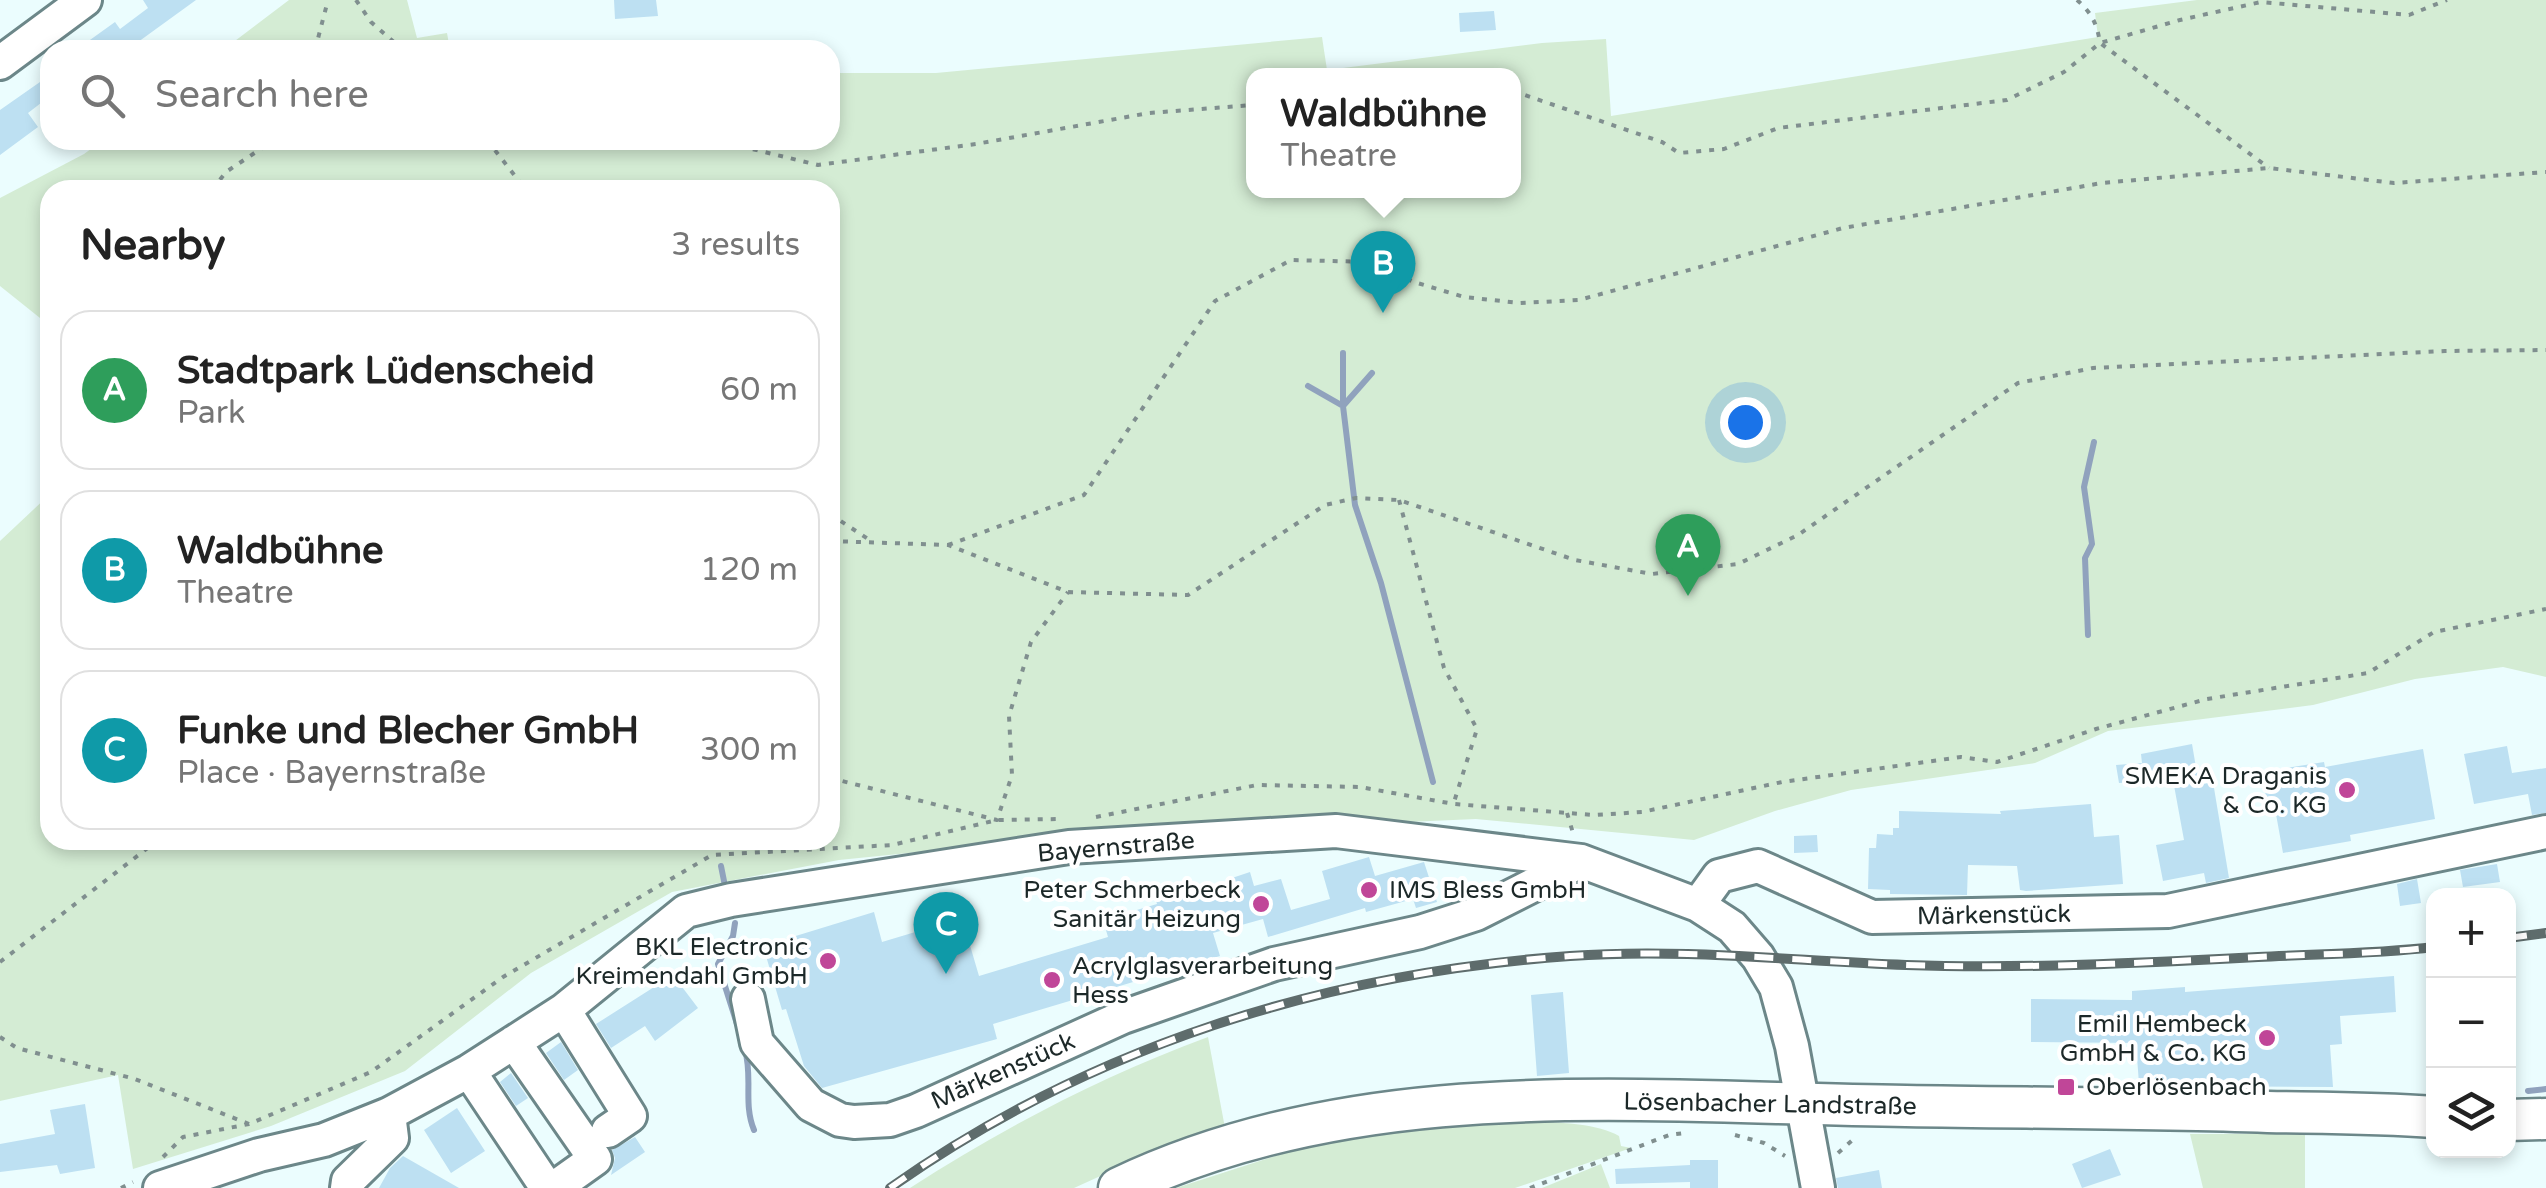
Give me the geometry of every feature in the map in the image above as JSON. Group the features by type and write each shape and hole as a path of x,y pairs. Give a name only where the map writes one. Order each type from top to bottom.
{"main road":[{"name":"Lösenbacher Landstraße","path":"1119,1188 1208,1150 1314,1124 1383,1111 1504,1100 2184,1108 2426,1117"},
{"path":"2516,1120 2546,1119"}],"street":[{"path":"0,63 85,0"},
{"name":"Bayernstraße","path":"153,1175 324,1140 388,1114 469,1072 564,1010 686,911 731,900 1069,848 1336,831 1582,862 1698,905"},
{"name":"Märkenstück","path":"1698,905 1719,876 1758,866 1872,917 2168,911 2546,832"},
{"name":"Märkenstück","path":"748,999 756,1042 796,1091 823,1113 840,1120 876,1121 916,1111 1123,1017 1274,964 1420,932 1476,914 1582,862"},
{"path":"1698,905 1732,927 1758,957 1776,987 1805,1104 1818,1188"},
{"path":"564,1010 630,1116 608,1132"},
{"path":"469,1072 552,1187 595,1159 514,1042"},
{"path":"347,1188 348,1181 392,1138 388,1114"}],"path":[{"path":"318,40 328,0"},
{"path":"356,0 370,22 391,40"},
{"path":"2077,0 2097,24 2100,43 2270,168"},
{"path":"1521,94 1662,142 1680,153 1724,149 1778,128 2007,100 2064,72 2100,43 2261,2 2409,15 2447,0"},
{"path":"756,150 818,165 976,144 1149,113 1246,106"},
{"path":"220,180 259,150"},
{"path":"495,150 518,180"},
{"path":"948,545 1084,495 1215,301 1291,260 1371,262 1414,282 1464,296 1520,303 1578,300 1843,228 2102,183 2270,168 2394,183 2546,172"},
{"path":"840,541 948,545 1068,592 1188,596 1325,505 1353,499 1399,500 1575,560 1652,574 1738,564 1798,535 2018,383 2093,368 2546,350"},
{"path":"1399,500 1444,668 1477,729 1454,804"},
{"path":"840,520 870,540"},
{"path":"840,781 997,820 1012,775 1008,716 1030,642 1068,592"},
{"path":"0,962 145,850"},
{"path":"121,1188 153,1175 183,1138 249,1124"},
{"path":"1530,1188 1669,1135 1696,1133"},
{"path":"1730,1134 1764,1143 1784,1156 1812,1156 1837,1155 1861,1134"}],"green space":[{"path":"289,0 407,0 417,38 447,33 448,40 236,40"},
{"path":"2197,0 2546,0 2546,677 2503,667 2415,679 2313,705 2108,731 2035,763 1851,790 1775,811 1694,840 1476,819 1069,837 839,860 672,892 531,973 405,1071 271,1126 133,1169 118,1075 0,1101 0,541 40,503 40,850 840,850 840,180 40,180 40,318 0,286 0,198 89,150 840,150 840,73 936,73 1322,37 1327,68 1246,68 1246,198 1521,198 1521,68 1343,68 1542,43 1606,39 1611,116 2098,37 2095,13"},
{"path":"1208,1037 1225,1128 1173,1143 1074,1188 910,1188 1055,1104"},
{"path":"1463,1123 1586,1126 1619,1136 1621,1146 1631,1148 1515,1188 1176,1188 1306,1146 1387,1129"},
{"path":"2190,1134 2305,1134 2305,1188 2203,1188"},
{"path":"1601,1164 1610,1188 1542,1188"}],"building":[{"path":"143,0 196,0 141,40 90,40 115,22 120,29 148,8"},
{"path":"614,0 656,0 658,16 615,19"},
{"path":"1494,11 1496,30 1460,32 1459,13"},
{"path":"40,82 40,104 28,113 38,127 0,155 0,110"},
{"path":"2192,744 2199,785 2213,782 2229,878 2206,883 2204,873 2163,881 2156,845 2184,840 2173,780 2119,783 2116,765 2142,763 2141,754"},
{"path":"2507,746 2512,773 2546,768 2546,813 2532,815 2528,794 2474,804 2464,754"},
{"name":"SMEKA Draganis & Co. KG","path":"2423,749 2435,819 2350,835 2351,841 2283,853 2274,803 2267,804 2263,777 2279,774 2279,769 2324,762 2325,767"},
{"path":"2091,804 2094,837 2119,835 2123,884 2026,891 2020,890 2017,866 1968,865 1967,895 1890,894 1890,890 1868,889 1869,848 1876,848 1877,834 1893,835 1893,828 1899,828 1899,811 2001,814 2000,811"},
{"path":"1817,835 1818,852 1794,853 1794,836"},
{"path":"1369,857 1375,876 1424,862 1437,902 1416,908 1413,899 1366,912 1365,908 1268,937 1263,919 1213,933 1220,956 993,1024 997,1039 822,1088 804,1066 763,946 874,912 882,942 962,918 979,976 1108,937 1103,920 1157,904 1154,893 1190,882 1194,894 1227,885 1226,880 1250,872 1254,886 1281,879 1291,910 1330,899 1322,871"},
{"path":"2497,864 2500,882 2463,887 2460,870"},
{"path":"2417,879 2421,903 2400,906 2397,884"},
{"path":"673,975 698,1008 655,1041 645,1026 611,1048 596,1024"},
{"name":"Emil Hembeck GmbH & Co. KG","path":"2394,976 2396,1012 2340,1016 2342,1044 2330,1045 2333,1087 2197,1086 2196,1080 2139,1084 2136,1043 2031,1042 2031,999 2132,1000 2132,991 2185,987 2185,992"},
{"path":"1563,992 1569,1073 1537,1076 1531,995"},
{"path":"561,1042 578,1070 564,1080 546,1053"},
{"path":"511,1073 528,1098 516,1106 500,1082"},
{"path":"85,1104 95,1168 60,1174 57,1165 0,1172 0,1144 55,1134 50,1110"},
{"path":"457,1108 485,1151 451,1173 424,1130"},
{"path":"635,1137 645,1152 611,1175 615,1158 612,1150"},
{"path":"2110,1149 2121,1175 2082,1188 2072,1164"},
{"path":"403,1156 459,1188 379,1188 390,1168"},
{"path":"1690,1160 1718,1160 1718,1188 1690,1188 1690,1182 1616,1184 1615,1169 1690,1165"},
{"path":"1879,1170 1882,1188 1838,1188 1836,1178"}],"waterway":[{"path":"1343,353 1343,406 1355,505 1381,583 1433,782"},
{"path":"1308,386 1343,406 1372,373"},
{"path":"2088,635 2085,558 2092,544 2084,487 2094,442"},
{"path":"721,866 725,886"},
{"path":"735,923 733,936 718,964 737,1024"},
{"path":"745,1050 754,1130"},
{"path":"2528,1091 2546,1089"}],"railway":[{"path":"2516,937 2546,933"},
{"path":"890,1188 967,1138 1047,1094 1129,1057 1214,1025 1301,999 1389,979 1479,965 1612,954 2038,966 2426,948"}],"place":[{"name":"Waldbühne","path":"1383,313"},
{"name":"Stadtpark Lüdenscheid","path":"1688,596"},
{"name":"SMEKA Draganis & Co. KG","path":"2347,790"},
{"name":"IMS Bless GmbH","path":"1369,890"},
{"name":"Peter Schmerbeck Sanitär Heizung","path":"1261,904"},
{"name":"BKL Electronic Kreimendahl GmbH","path":"828,961"},
{"name":"Funke und Blecher GmbH","path":"946,974"},
{"name":"Acrylglasverarbeitung Hess","path":"1052,980"},
{"name":"Emil Hembeck GmbH & Co. KG","path":"2267,1038"},
{"name":"Oberlösenbach","path":"2066,1087"}]}
